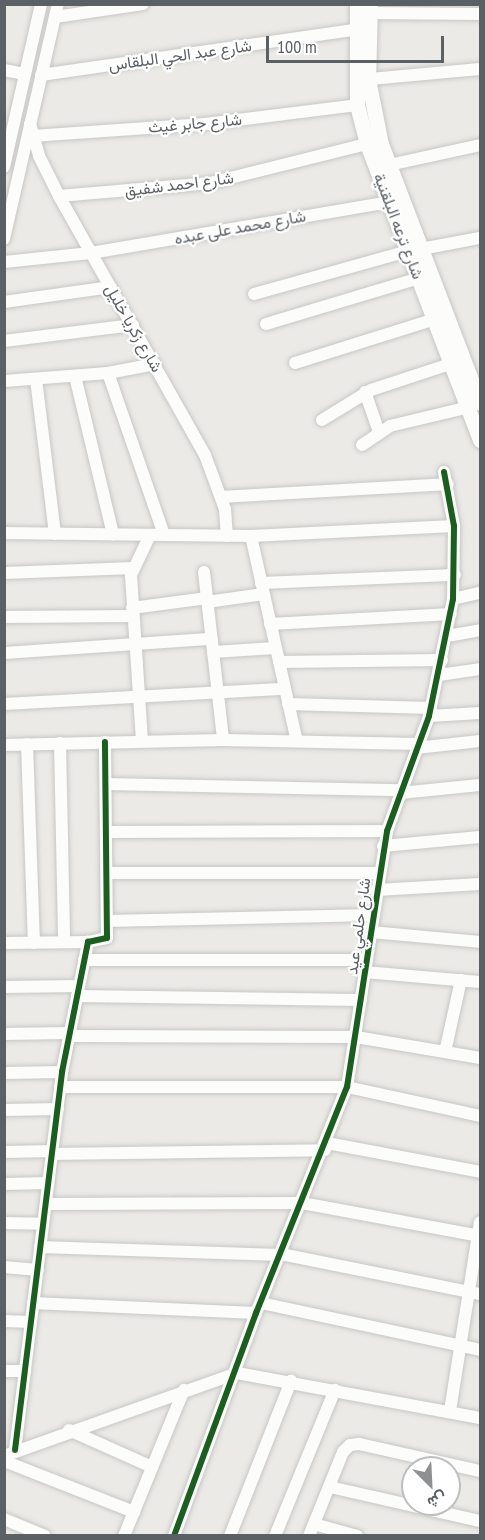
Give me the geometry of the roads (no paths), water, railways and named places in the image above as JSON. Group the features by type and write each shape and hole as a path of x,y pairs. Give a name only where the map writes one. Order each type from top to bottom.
{"street":[{"path":"4,166 41,4"},
{"path":"4,239 31,130 58,4"},
{"path":"55,17 143,4"},
{"path":"366,7 480,14"},
{"name":"شارع ترعه البلقنية","path":"366,7 354,30 362,79 415,250 419,278 453,363 475,405"},
{"name":"شارع ترعه البلقنية","path":"366,7 362,79 357,105 367,144 389,201 476,378 475,405 480,440"},
{"name":"شارع عبد الحي البلقاس","path":"41,75 354,30"},
{"path":"362,79 480,69"},
{"path":"4,70 25,75"},
{"name":"شارع جابر غيث","path":"31,130 205,124 357,105"},
{"name":"شارع زكريا خليل","path":"31,130 59,196 187,420 222,497 227,536"},
{"name":"شارع احمد شفيق","path":"59,196 210,183 367,144"},
{"path":"388,165 480,145"},
{"name":"شارع محمد على عبده","path":"4,262 91,253 389,201"},
{"path":"254,294 415,250 480,238"},
{"path":"266,324 419,278"},
{"path":"4,302 111,287"},
{"path":"295,363 435,319"},
{"path":"4,341 132,325"},
{"path":"322,420 365,392 453,363"},
{"path":"4,381 108,373 155,364"},
{"path":"108,373 164,535"},
{"path":"75,376 113,534"},
{"path":"36,379 55,534"},
{"path":"365,392 378,432"},
{"path":"363,445 378,432 400,423 475,405"},
{"name":"شارع حلمي عيد","path":"174,1536 237,1373 259,1308 326,1147 347,1087 387,831 430,712 451,614 455,575 454,526 444,472"},
{"path":"222,497 448,484"},
{"path":"4,533 251,536 454,526"},
{"path":"142,741 132,612 133,568 150,535"},
{"path":"251,536 297,741"},
{"path":"4,573 133,568"},
{"path":"204,572 223,740"},
{"path":"4,617 132,612 207,600 262,588 455,575"},
{"path":"453,599 480,593"},
{"path":"270,624 451,614"},
{"path":"447,636 480,630"},
{"path":"4,653 135,647 212,639"},
{"path":"213,652 276,648"},
{"path":"279,662 442,660"},
{"path":"439,675 480,669"},
{"path":"4,704 138,695 285,689"},
{"path":"288,704 480,713"},
{"path":"4,745 223,740 417,746 480,741"},
{"path":"4,943 106,940 105,742"},
{"path":"60,743 64,942"},
{"path":"27,744 34,943"},
{"path":"106,784 401,792 480,785"},
{"path":"106,832 387,831"},
{"path":"384,846 480,837"},
{"path":"107,873 380,873"},
{"path":"377,891 480,884"},
{"path":"107,921 373,915"},
{"path":"371,932 480,942"},
{"path":"10,1453 25,1371 62,1072 88,942"},
{"path":"84,960 366,966 480,982"},
{"path":"445,1052 461,980"},
{"path":"4,987 361,1000"},
{"path":"4,1034 356,1037 480,1058"},
{"path":"4,1073 62,1072"},
{"path":"60,1087 347,1087 480,1116"},
{"path":"4,1110 58,1109"},
{"path":"4,1152 326,1147 480,1173"},
{"path":"4,1184 48,1183"},
{"path":"46,1204 302,1203 479,1235"},
{"path":"450,1411 461,1346 475,1293 480,1222"},
{"path":"4,1223 43,1224"},
{"path":"40,1247 280,1255 475,1293"},
{"path":"4,1267 38,1270"},
{"path":"33,1303 259,1308 480,1350"},
{"path":"4,1321 31,1322"},
{"path":"4,1371 25,1371"},
{"path":"10,1453 69,1430 237,1373 291,1380 480,1418"},
{"path":"230,1536 291,1380"},
{"path":"124,1536 184,1390"},
{"path":"275,1536 335,1390"},
{"path":"69,1430 152,1467"},
{"path":"357,1536 311,1530 343,1452 354,1443 480,1471"},
{"path":"4,1461 134,1512"},
{"path":"330,1487 480,1521"},
{"path":"4,1519 45,1536"}]}
